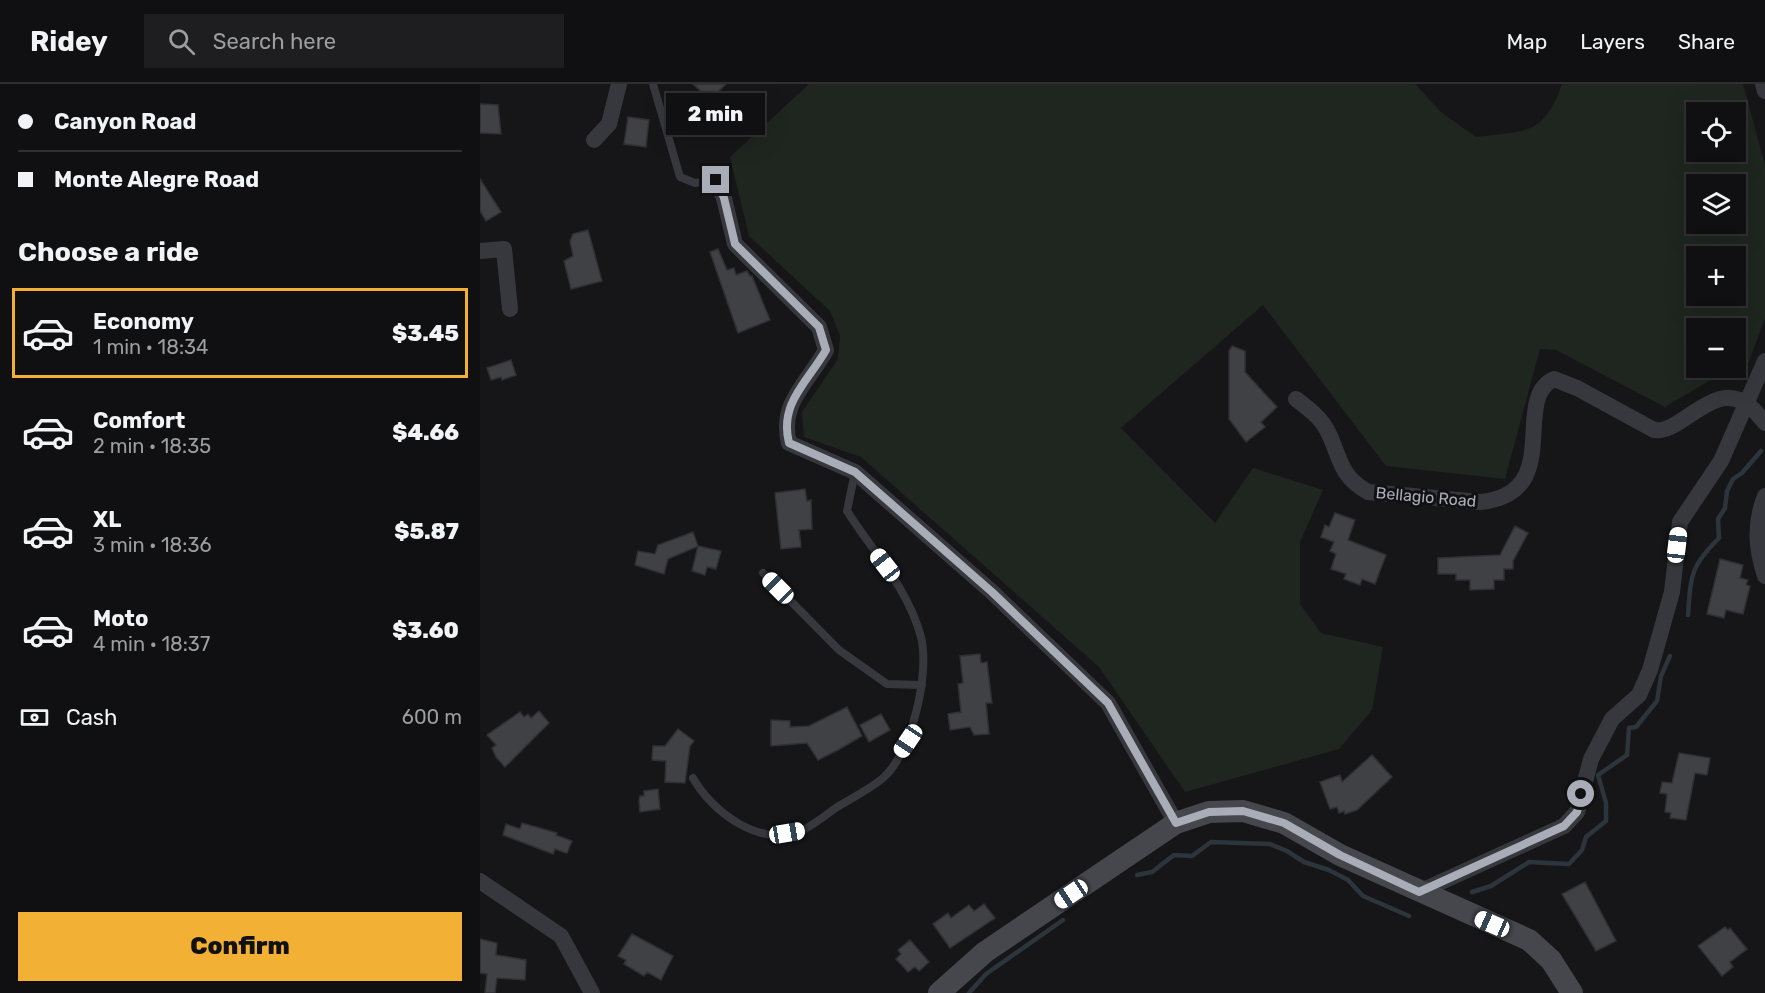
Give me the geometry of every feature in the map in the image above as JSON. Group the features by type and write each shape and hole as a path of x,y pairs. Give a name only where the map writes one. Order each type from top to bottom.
{"street":[{"path":"594,140 609,124 619,84"},
{"path":"1763,84 1765,91"},
{"path":"716,180 724,198 735,244 819,327 826,350 789,406 785,427 789,443 855,472 992,592 1108,703 1176,823"},
{"path":"480,251 504,249 510,309"},
{"path":"1419,892 1564,826 1577,812 1591,759 1612,719 1639,695 1650,670 1672,592 1680,522 1721,461 1765,361"},
{"name":"Bellagio Road","path":"1296,399 1321,420 1346,475 1354,484 1368,492 1480,502 1510,496 1524,479 1530,464 1537,402 1543,388 1554,379 1660,431 1716,400 1726,399 1747,404"},
{"path":"1747,404 1765,423"},
{"path":"1765,496 1756,531 1765,576"},
{"path":"939,993 985,952 1176,823 1209,812 1243,811 1284,823 1340,855 1529,940 1551,960 1572,993"},
{"path":"480,881 561,936 592,993"}],"lane":[{"path":"653,84 680,177 695,183 716,180"},
{"path":"693,778 715,808 752,830 772,835 802,830 885,777 908,741 922,685 921,638 901,589 847,511 855,472"},
{"path":"763,573 838,650 887,684 922,685"}],"shaded area":[{"path":"809,84 1415,84 1441,112 1476,137 1508,134 1531,128 1548,113 1562,84 1743,84 1765,165 1765,318 1746,370 1746,318 1686,318 1686,378 1714,378 1665,407 1556,350 1540,349 1505,479 1386,466 1263,305 1121,428 1215,523 1253,468 1323,490 1300,542 1300,604 1321,633 1383,647 1372,710 1339,749 1185,792 1099,667 861,457 804,437 802,412 838,359 840,336 830,311 749,236 730,157"},
{"path":"737,100 748,110 726,132 715,122"}],"building":[{"path":"693,84 726,84 710,100"},
{"path":"480,104 498,105 501,134 480,133"},
{"path":"628,117 649,120 646,147 624,144"},
{"path":"480,179 501,212 486,221 480,211"},
{"path":"588,230 602,281 571,289 564,261 573,256 570,241 573,234"},
{"path":"718,249 727,270 734,268 736,275 747,271 752,276 770,320 738,333 710,252"},
{"path":"1232,346 1245,351 1245,372 1277,407 1261,422 1265,427 1246,442 1229,419 1229,351"},
{"path":"511,360 516,375 502,380 501,377 491,380 487,368"},
{"path":"805,489 807,501 811,500 812,529 799,530 801,547 781,549 775,493"},
{"path":"1335,513 1355,520 1348,540 1386,555 1375,584 1362,579 1360,585 1344,579 1346,574 1331,569 1336,554 1330,551 1334,542 1321,537 1325,525 1329,527"},
{"path":"1515,526 1528,533 1513,561 1513,569 1504,569 1504,580 1494,580 1494,589 1470,590 1470,580 1456,580 1456,574 1438,574 1438,558 1500,555"},
{"path":"693,532 698,546 668,559 664,574 635,565 638,551 655,554 658,545"},
{"path":"698,546 721,551 716,569 707,567 705,575 692,571"},
{"path":"1720,559 1743,565 1740,578 1748,580 1746,585 1750,586 1743,614 1726,610 1724,618 1707,614"},
{"path":"980,654 981,663 987,662 992,703 986,703 989,734 974,735 970,727 950,730 948,714 961,712 958,684 963,683 960,656"},
{"path":"847,707 862,736 838,750 818,760 807,743 771,746 771,720 790,721 790,727 809,726"},
{"path":"539,711 549,723 505,767 492,748 496,745 487,735 520,712 524,717 528,714 531,718"},
{"path":"881,714 890,730 869,742 860,725"},
{"path":"678,729 694,741 690,746 685,783 665,782 666,761 652,760 653,746 665,746"},
{"path":"1679,753 1710,758 1707,775 1695,773 1686,820 1670,818 1671,813 1665,812 1667,794 1660,793 1662,782 1672,783"},
{"path":"1372,755 1392,777 1357,810 1345,814 1344,811 1339,813 1337,807 1330,809 1320,782 1340,775 1342,782"},
{"path":"658,789 660,809 640,812 640,796 644,796 644,791"},
{"path":"522,823 557,833 556,835 572,841 567,853 555,849 553,854 503,835 506,824 520,829"},
{"path":"1585,882 1616,941 1596,951 1562,894"},
{"path":"984,904 995,918 950,948 933,924 948,913 951,918 969,905 974,911"},
{"path":"1725,927 1728,930 1730,928 1747,949 1730,962 1733,967 1722,976 1698,946"},
{"path":"632,934 673,956 661,980 647,972 644,976 624,964 626,960 618,956"},
{"path":"480,939 497,943 496,955 526,960 525,980 497,978 495,993 485,993 487,974 480,973"},
{"path":"910,940 929,962 919,971 915,967 908,972 896,959 901,954 898,950"}],"waterway":[{"path":"1688,615 1691,581 1702,557 1719,538 1718,519 1725,508 1727,491 1733,479 1742,473 1761,451"},
{"path":"1472,892 1491,886 1529,862 1569,864 1582,850 1586,837 1606,821 1606,803 1598,775 1627,755 1629,728 1636,727 1657,701 1661,676 1670,656"},
{"path":"1137,875 1152,872 1174,855 1192,856 1211,842 1270,844 1304,862 1329,870 1348,880 1363,896 1409,916"},
{"path":"969,993 986,974 1063,920"}],"route":[{"path":"716,180 724,198 735,244 819,327 826,350 789,406 785,427 789,443 806,453 855,472 992,592 1108,703 1176,823 1209,812 1243,811 1284,823 1340,855 1419,892 1564,826 1577,812 1581,794"}]}
